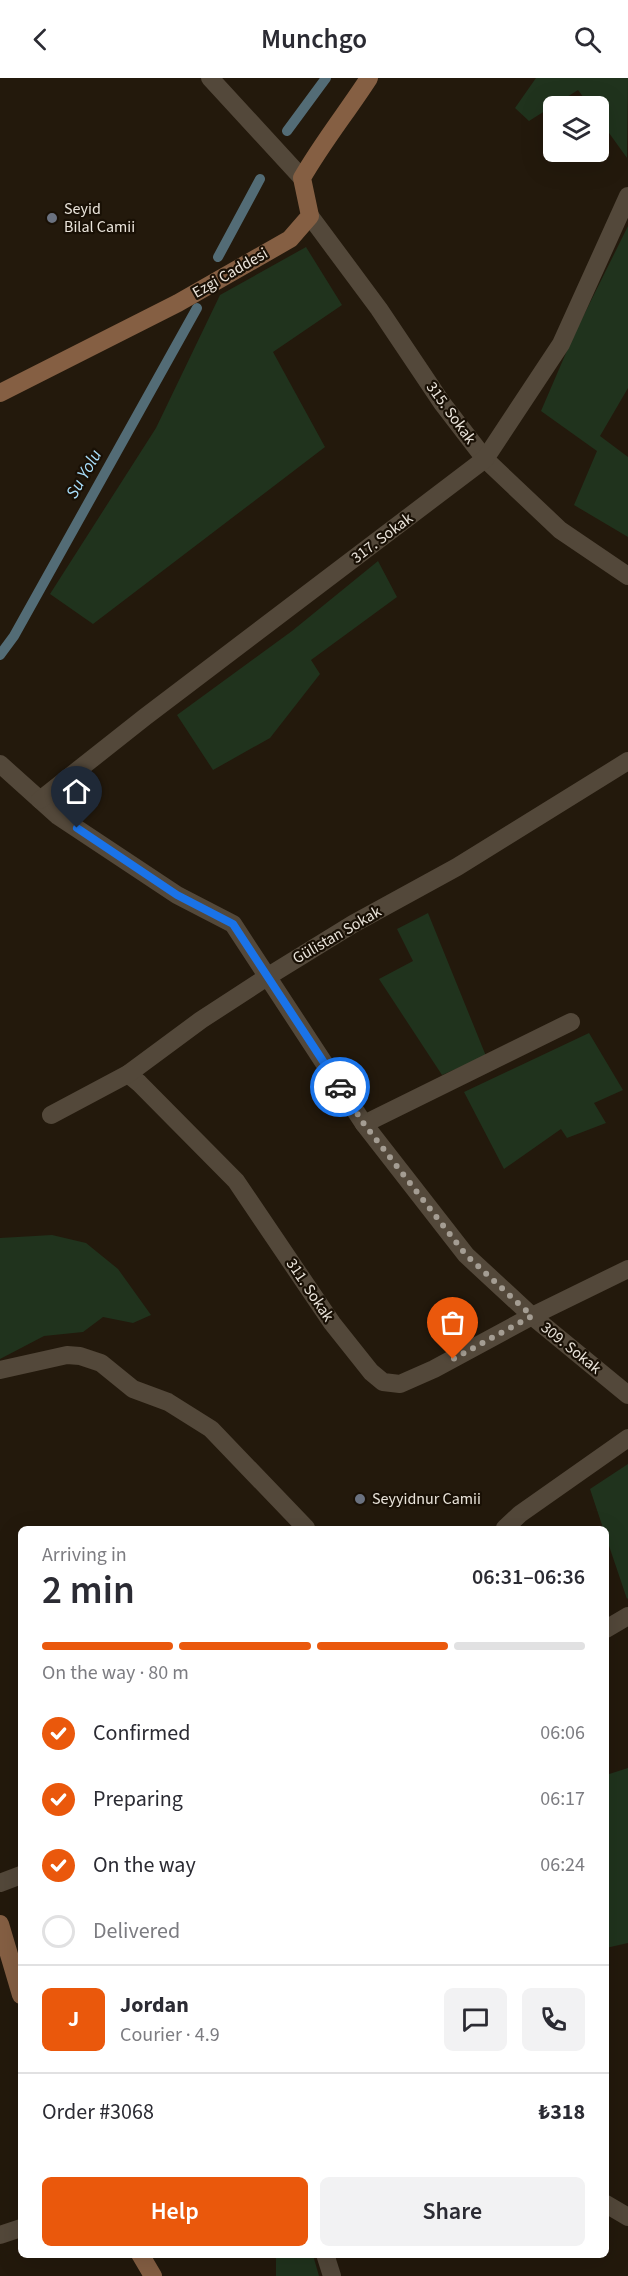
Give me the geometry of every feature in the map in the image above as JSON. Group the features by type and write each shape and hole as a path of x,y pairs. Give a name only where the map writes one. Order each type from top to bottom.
{"street":[{"path":"210,78 302,178 310,216"},
{"path":"302,178 322,144 345,116 369,78"},
{"name":"317. Sokak","path":"40,800 145,717 485,459 561,344 628,196"},
{"name":"Ezgi Caddesi","path":"0,393 208,286 290,239 310,216"},
{"name":"315. Sokak","path":"310,216 379,309 442,403 485,459 560,530 628,576"},
{"name":"Gülistan Sokak","path":"51,1115 128,1074 201,1020 267,976 353,924 457,867 628,761"},
{"name":"309. Sokak","path":"0,764 58,816 177,895 233,924 364,1124 466,1255 532,1316 628,1395"},
{"path":"364,1124 571,1022"},
{"name":"311. Sokak","path":"128,1074 140,1083 236,1181 332,1323 371,1372 383,1382 400,1384 434,1369 532,1316 628,1269"},
{"path":"0,1370 67,1355 80,1356 101,1363 133,1389 168,1402 212,1429 304,1526"},
{"path":"507,1526 520,1514 628,1438"},
{"path":"609,1627 628,1616"},
{"path":"0,1882 18,1876"},
{"path":"0,1924 6,1962 18,1988"},
{"path":"609,2206 628,2217"},
{"path":"0,2235 18,2230"},
{"path":"142,2258 153,2276"},
{"path":"326,2258 332,2276"}],"green space":[{"path":"536,78 628,78 627,158 609,133 609,96 582,96 578,90 569,96 543,96 543,112 529,121 515,108"},
{"path":"628,226 628,388 600,436 628,457 628,537 574,505 597,451 541,411 572,339"},
{"path":"306,247 342,305 273,352 325,447 93,624 50,594 156,428 220,295"},
{"path":"378,561 397,597 311,660 320,674 270,738 213,770 177,715 292,631"},
{"path":"428,913 486,1056 442,1075 379,979 413,961 397,929"},
{"path":"589,1033 623,1090 594,1103 606,1123 567,1138 561,1129 504,1169 464,1092"},
{"path":"52,1235 86,1243 118,1269 151,1315 133,1323 103,1317 83,1332 44,1336 0,1359 0,1238"},
{"path":"628,1464 627,1599 609,1546 609,1526 602,1526 590,1489"},
{"path":"628,1768 628,1943 609,1947 609,1774"},
{"path":"276,2258 314,2258 319,2276 276,2276"}],"waterway":[{"name":"Su Yolu","path":"287,131 326,78"},
{"name":"Su Yolu","path":"218,257 260,179"},
{"name":"Su Yolu","path":"0,655 14,636 197,308"}],"way so far":[{"path":"340,1087 364,1124 466,1255 532,1316 453,1359"}],"place":[{"name":"Seyid Bilal Camii","path":"52,218"},
{"name":"Seyyidnur Camii","path":"360,1499"}],"route":[{"path":"77,828 177,895 233,924 340,1087"}]}
